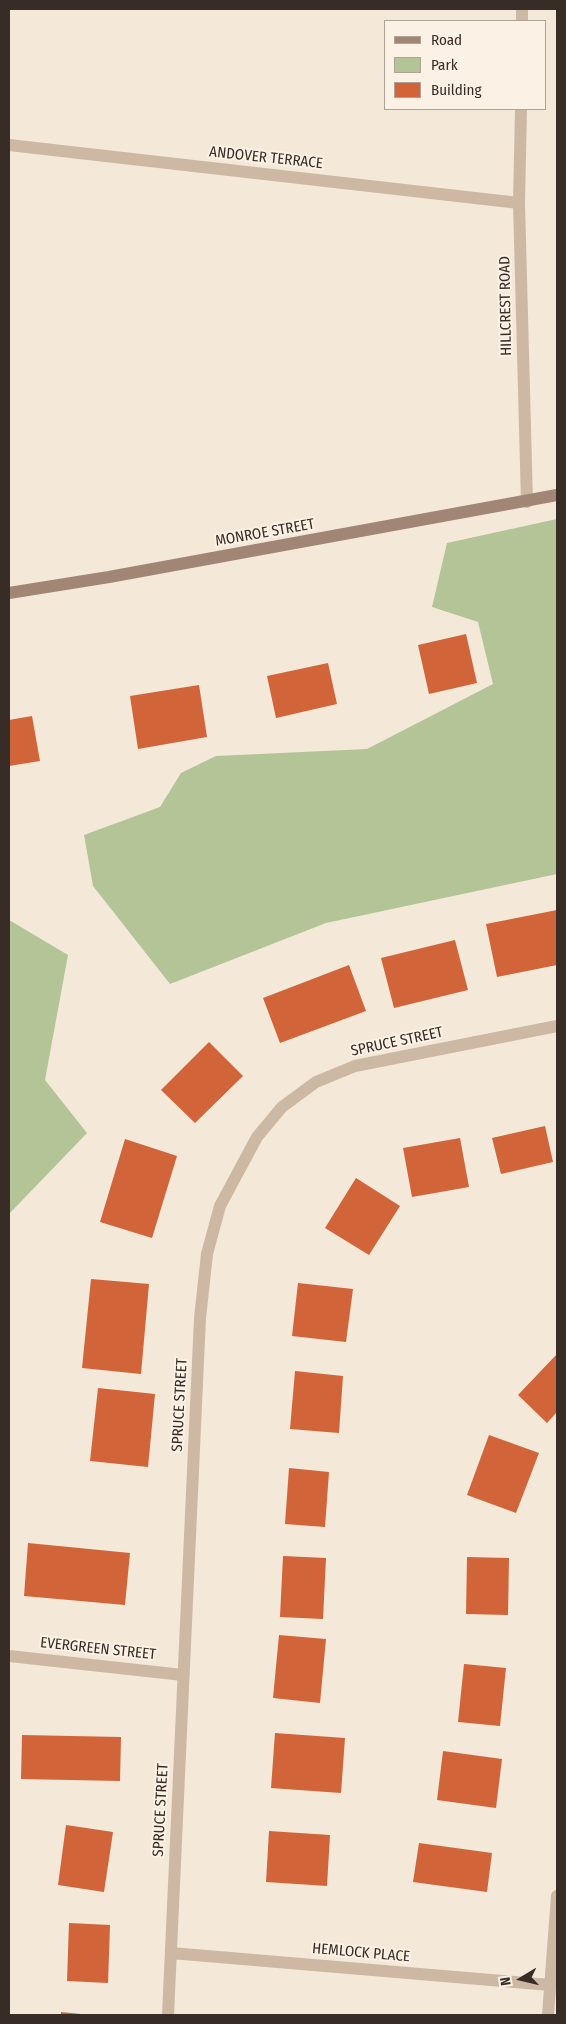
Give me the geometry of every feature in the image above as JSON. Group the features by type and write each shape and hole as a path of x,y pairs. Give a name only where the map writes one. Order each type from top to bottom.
{"main road":[{"name":"MONROE STREET","path":"9,593 109,577 557,496"}],"street":[{"name":"HILLCREST ROAD","path":"521,110 519,203 527,502"},
{"name":"ANDOVER TERRACE","path":"9,145 519,203"},
{"name":"SPRUCE STREET","path":"168,2015 200,1318 206,1254 220,1206 257,1137 282,1107 316,1082 355,1066 557,1026"},
{"name":"EVERGREEN STREET","path":"9,1656 183,1675"},
{"path":"548,2015 557,1896"},
{"name":"HEMLOCK PLACE","path":"171,1953 550,1985"}],"green space":[{"path":"557,519 557,874 326,923 170,984 93,886 84,835 160,807 181,773 216,756 367,749 493,684 478,622 432,607 447,543"},
{"path":"9,920 68,955 45,1080 87,1133 9,1214"}],"building":[{"path":"466,634 477,683 429,694 418,645"},
{"path":"328,663 337,704 276,718 267,676"},
{"path":"199,685 207,737 138,749 130,696"},
{"path":"32,716 40,761 9,766 9,720"},
{"path":"557,910 557,965 497,977 486,924"},
{"path":"455,940 468,990 394,1008 381,958"},
{"path":"349,965 366,1011 280,1043 263,998"},
{"path":"209,1042 243,1076 195,1123 161,1090"},
{"path":"545,1126 553,1162 501,1174 492,1138"},
{"path":"460,1138 469,1187 412,1197 403,1148"},
{"path":"125,1139 177,1156 152,1238 100,1222"},
{"path":"356,1178 400,1206 369,1255 325,1228"},
{"path":"91,1279 149,1284 141,1374 82,1368"},
{"path":"298,1283 353,1289 346,1342 292,1336"},
{"path":"557,1354 557,1412 547,1423 518,1395"},
{"path":"295,1371 343,1376 339,1433 290,1429"},
{"path":"98,1388 155,1394 148,1467 90,1461"},
{"path":"489,1435 539,1453 516,1513 467,1495"},
{"path":"289,1468 329,1472 325,1527 285,1524"},
{"path":"28,1543 130,1553 125,1605 24,1596"},
{"path":"283,1556 326,1558 323,1619 280,1617"},
{"path":"467,1557 509,1558 508,1615 466,1614"},
{"path":"279,1635 326,1639 320,1703 273,1698"},
{"path":"464,1664 506,1668 500,1726 458,1722"},
{"path":"275,1733 345,1738 341,1793 271,1788"},
{"path":"22,1735 121,1737 120,1781 21,1779"},
{"path":"443,1751 502,1759 496,1808 437,1800"},
{"path":"66,1825 113,1832 104,1892 58,1885"},
{"path":"269,1831 330,1835 327,1886 266,1882"},
{"path":"419,1843 492,1853 487,1892 413,1882"},
{"path":"69,1923 110,1925 108,1983 67,1981"},
{"path":"61,2012 81,2014 81,2015 61,2015"}]}
